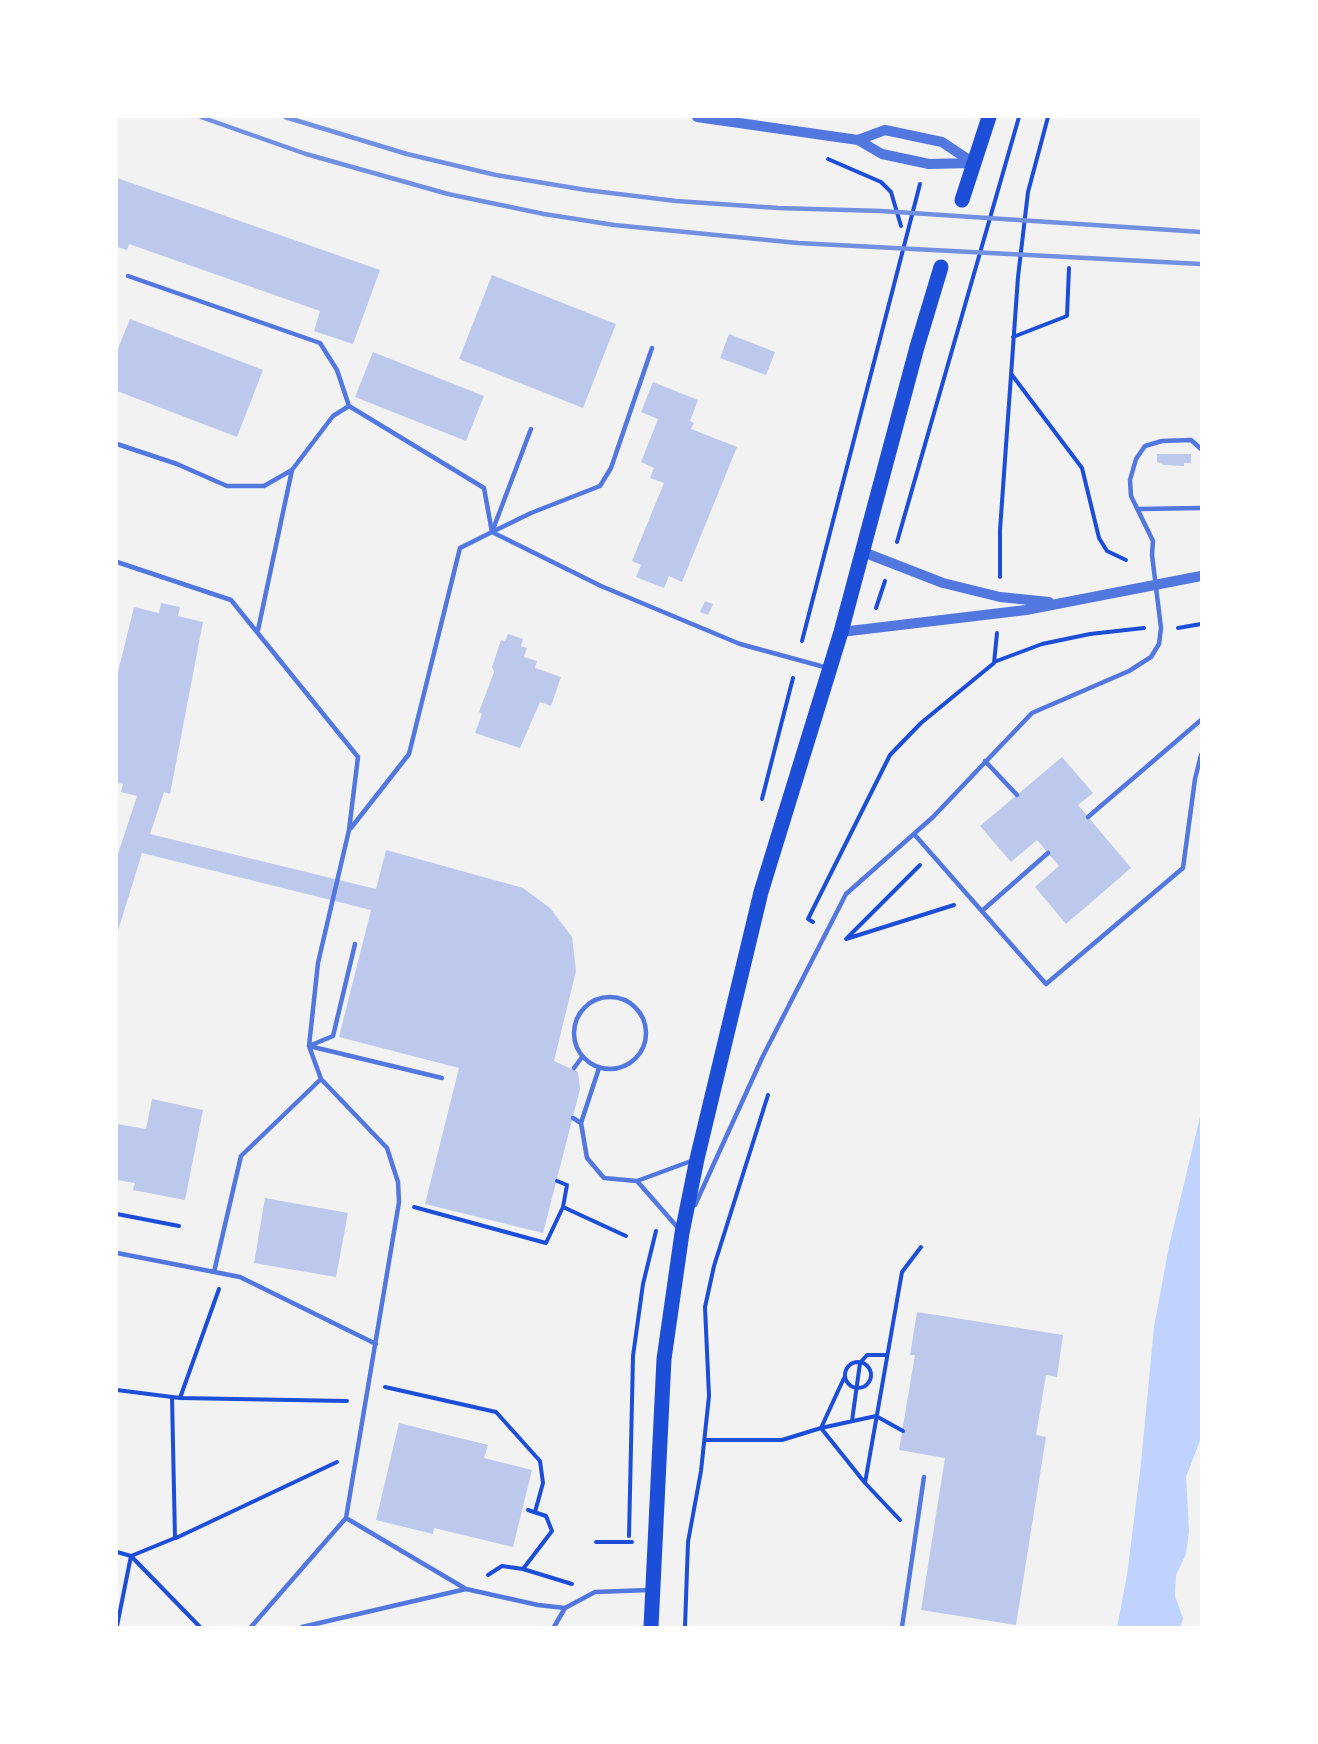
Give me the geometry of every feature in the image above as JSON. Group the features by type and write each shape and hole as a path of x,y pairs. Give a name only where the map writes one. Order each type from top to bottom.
{"main road":[{"path":"962,200 972,163 989,117"},
{"path":"651,1627 664,1359 682,1233 697,1159 761,892 841,632 917,347 941,267"}],"street":[{"path":"698,117 858,140 882,154 929,164 972,163"},
{"path":"858,140 885,130 942,142 972,163"},
{"path":"863,552 943,583 1000,597 1061,603"},
{"path":"841,632 999,613 1157,586 1201,576"}],"lane":[{"path":"128,276 320,343 337,370 349,406 484,488 492,532"},
{"path":"349,830 409,754 460,548 531,513 600,486 611,468 652,348"},
{"path":"117,444 177,464 227,486 264,486 292,470 333,416 349,406"},
{"path":"492,532 531,429"},
{"path":"638,1181 682,1233 763,1056 846,894 914,834 1032,713 1129,671 1151,657 1159,644 1161,628 1152,555 1153,541 1131,496 1130,480 1136,459 1145,446 1162,441 1191,440 1201,449"},
{"path":"258,630 292,470"},
{"path":"1139,509 1201,508"},
{"path":"492,532 601,586 740,644 830,668"},
{"path":"117,562 231,600 258,630 358,756 349,830 318,963 309,1047 321,1079 387,1148 398,1182 399,1202 346,1518 251,1627"},
{"path":"1088,817 1201,720"},
{"path":"914,834 1046,984 1183,868 1195,779 1201,755"},
{"path":"985,761 1017,795"},
{"path":"983,910 1048,853"},
{"path":"309,1047 333,1036 355,944"},
{"path":"610,996 631,1002 644,1018 647,1039 638,1057 620,1069 599,1068 582,1057 573,1037 576,1017 590,1002 610,996"},
{"path":"309,1047 442,1078"},
{"path":"574,1068 582,1057"},
{"path":"599,1068 581,1123 587,1158 604,1178 638,1181 697,1159"},
{"path":"214,1272 241,1156 321,1079"},
{"path":"573,1118 581,1123"},
{"path":"117,1253 240,1277 376,1344"},
{"path":"902,1627 924,1477"},
{"path":"346,1518 466,1589 538,1605 566,1608"},
{"path":"302,1627 466,1589"},
{"path":"554,1627 566,1608 595,1592 652,1590"}],"path":[{"path":"870,628 892,562 1019,117"},
{"path":"1000,597 1000,530 1013,337 1028,192 1048,117"},
{"path":"802,132 826,159 881,182 891,192 901,226"},
{"path":"1013,337 1067,316 1069,268"},
{"path":"1011,374 1082,468 1099,538 1107,551 1126,560"},
{"path":"994,663 999,613"},
{"path":"814,922 808,919 890,755 921,723 994,663 1051,642 1132,628 1187,628 1201,624"},
{"path":"841,949 846,939 931,853"},
{"path":"839,935 846,939 973,899"},
{"path":"685,1627 688,1542 706,1440 709,1396 705,1307 714,1266 769,1090"},
{"path":"399,1202 546,1243 563,1207 567,1185 557,1181"},
{"path":"563,1207 626,1236"},
{"path":"117,1214 179,1226"},
{"path":"865,1483 902,1272 921,1247"},
{"path":"180,1398 223,1280"},
{"path":"852,1421 860,1363 867,1354 886,1355"},
{"path":"821,1428 848,1365 860,1363 870,1368 873,1377 868,1385 856,1387 850,1385 844,1378"},
{"path":"369,1383 496,1412 540,1461 543,1483 535,1512"},
{"path":"117,1390 180,1398 366,1401"},
{"path":"172,1397 175,1539"},
{"path":"706,1440 782,1440 821,1428 876,1416 903,1431"},
{"path":"821,1428 865,1483 915,1536"},
{"path":"131,1556 175,1539 357,1453"},
{"path":"523,1569 552,1531 546,1516 528,1510"},
{"path":"117,1552 131,1556 200,1627"},
{"path":"117,1626 131,1556"},
{"path":"466,1589 502,1566 523,1569 595,1592"}],"water":[{"path":"1201,1113 1201,1438 1186,1477 1189,1531 1186,1554 1176,1575 1175,1596 1183,1618 1180,1627 1117,1627 1127,1575 1141,1463 1154,1327 1169,1246"}],"building":[{"path":"117,178 380,270 353,344 314,331 320,311 129,244 127,250 117,247"},
{"path":"492,275 616,324 583,408 459,359"},
{"path":"130,319 263,370 237,437 117,391 117,351"},
{"path":"729,334 775,352 766,375 720,358"},
{"path":"373,352 484,396 466,441 355,397"},
{"path":"653,382 698,400 690,421 694,423 691,429 737,447 682,582 669,576 664,588 636,577 641,565 632,561 664,483 650,478 654,468 641,462 658,419 641,412"},
{"path":"1157,454 1191,454 1191,463 1184,463 1184,466 1164,465 1157,462"},
{"path":"705,601 713,604 708,615 700,612"},
{"path":"161,603 180,607 178,616 203,622 170,794 164,792 150,834 376,889 386,850 523,888 550,908 572,937 576,971 554,1061 578,1072 580,1089 543,1233 425,1204 459,1068 339,1037 371,910 142,853 117,934 117,857 137,796 121,792 123,784 117,783 117,676 134,607 159,613"},
{"path":"508,634 523,639 521,646 527,648 524,657 537,661 535,668 561,677 551,706 540,702 520,748 475,733 482,714 479,712 494,672 492,667 501,640 505,641"},
{"path":"1062,757 1093,793 1078,805 1131,868 1066,924 1035,887 1059,866 1037,840 1011,862 980,826"},
{"path":"152,1099 203,1110 185,1200 133,1190 135,1183 117,1180 117,1124 146,1129"},
{"path":"265,1198 348,1213 336,1277 254,1263"},
{"path":"917,1312 1063,1335 1057,1377 1046,1375 1036,1435 1046,1437 1016,1625 921,1610 945,1458 899,1450 915,1355 910,1355"},
{"path":"399,1423 488,1445 484,1458 532,1470 513,1547 434,1528 433,1534 376,1520"}],"railway":[{"path":"201,117 306,154 448,194 544,214 614,225 798,243 1201,264"},
{"path":"285,117 407,154 496,175 586,190 676,201 778,208 881,211 1201,232"}]}
